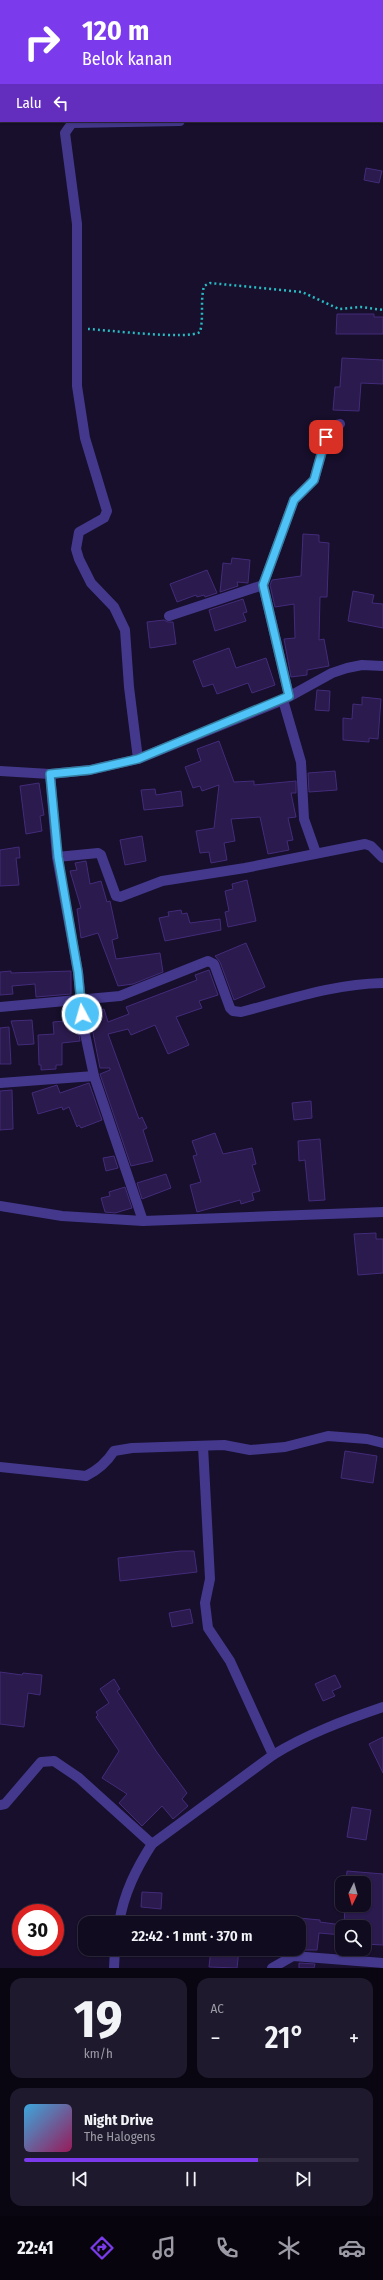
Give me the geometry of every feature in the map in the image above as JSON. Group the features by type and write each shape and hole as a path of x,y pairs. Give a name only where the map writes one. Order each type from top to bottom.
{"street":[{"path":"138,759 129,687 125,630 114,607 92,583 76,549 79,532 104,518 107,511 85,438 77,386 77,224 66,139 67,128 72,124 144,122"},
{"path":"316,853 304,819 301,762 286,698 263,585 294,500 314,480 328,431 332,426 340,424"},
{"path":"170,616 263,585"},
{"path":"0,771 50,774 90,770 138,759 286,698 347,668 362,665 383,666"},
{"path":"50,774 58,857 81,1000 84,1029 94,1076 143,1221"},
{"path":"58,857 98,853 101,856 116,896 120,897 162,881 245,868 365,844 371,846 383,858"},
{"path":"0,1007 120,996 208,961 214,964 230,1008 234,1012 241,1012 355,983 383,983"},
{"path":"0,1083 94,1076"},
{"path":"0,1206 62,1216 143,1221 383,1212"},
{"path":"0,1467 86,1476 96,1471 109,1459 114,1451 132,1448 224,1445 250,1450 285,1447 328,1436 367,1438 383,1443"},
{"path":"203,1446 210,1579 205,1603 208,1628 230,1661 273,1755"},
{"path":"120,1916 122,1903 136,1870 152,1844 273,1755 292,1744 345,1720 383,1707"},
{"path":"0,1805 5,1804 41,1762 54,1761 79,1778 152,1844"},
{"path":"114,1968 115,1956"},
{"path":"272,1968 293,1956 383,1963"}],"path":[{"path":"78,328 180,336 196,335 200,332 201,328 204,286 210,283 302,292 339,309 361,307 383,310"}],"building":[{"path":"366,168 382,171 379,183 364,180"},
{"path":"337,314 374,314 374,317 383,317 383,334 336,334"},
{"path":"342,358 383,360 383,384 361,383 359,411 333,410 335,387 340,387"},
{"path":"303,534 319,535 319,542 329,543 327,597 320,597 319,640 324,639 329,666 307,670 307,675 291,677 284,639 295,638 294,604 275,607 270,585 272,580 301,576"},
{"path":"232,558 250,560 248,583 237,582 238,586 220,592 223,563 231,564"},
{"path":"207,570 217,593 205,597 204,595 197,597 196,595 177,602 170,584"},
{"path":"353,591 374,595 372,603 383,604 383,628 348,621"},
{"path":"243,599 247,612 243,613 246,621 215,631 209,610"},
{"path":"164,620 173,622 176,644 150,648 147,622"},
{"path":"229,648 236,668 266,658 275,685 252,693 248,683 217,694 213,684 203,687 193,661"},
{"path":"317,690 330,691 329,711 315,710"},
{"path":"362,697 381,699 378,739 369,738 369,742 343,740 343,718 352,719 353,704 362,705"},
{"path":"219,741 234,782 254,781 254,785 296,781 296,793 291,793 296,817 288,818 293,840 287,841 289,850 268,854 260,817 231,819 235,841 224,843 227,860 211,863 209,852 200,853 196,831 214,828 219,785 202,791 200,786 193,788 185,767 201,761 197,749"},
{"path":"335,771 337,790 309,792 308,773"},
{"path":"39,783 44,815 40,816 42,831 26,834 20,786"},
{"path":"155,789 156,795 181,791 183,806 144,810 141,790"},
{"path":"142,836 146,861 125,865 120,840"},
{"path":"19,847 20,858 16,858 19,885 0,886 0,850"},
{"path":"86,861 90,884 101,881 107,902 110,901 118,938 112,940 116,959 160,953 163,972 133,984 118,986 98,933 81,938 77,909 81,908 70,871 77,870 75,863"},
{"path":"247,880 256,921 228,927 225,912 229,911 225,891 233,889 232,884"},
{"path":"181,910 182,914 187,913 190,923 220,919 221,930 165,941 159,918 169,916 168,912"},
{"path":"246,943 265,987 234,1000 220,962 215,956"},
{"path":"209,970 218,995 199,1001 202,1008 176,1017 189,1045 168,1054 155,1025 131,1035 128,1029 108,1034 139,1119 142,1117 147,1128 143,1130 153,1161 131,1166 100,1074 110,1070 110,1068 100,1068 89,1013 104,1009 108,1022 129,1014 126,1007 197,980 195,975"},
{"path":"11,971 11,973 71,971 71,994 36,997 35,984 12,986 13,994 0,995 0,972"},
{"path":"32,1020 34,1044 18,1045 11,1021"},
{"path":"77,1020 80,1041 62,1043 62,1065 56,1065 56,1069 41,1070 41,1065 39,1065 38,1035 54,1034 53,1022"},
{"path":"9,1027 11,1064 0,1064 0,1028"},
{"path":"89,1083 102,1120 81,1128 79,1125 77,1127 69,1107 63,1110 62,1107 38,1114 32,1093 57,1085 60,1093"},
{"path":"12,1090 13,1129 0,1130 0,1091"},
{"path":"311,1101 312,1118 294,1120 292,1103"},
{"path":"215,1133 223,1154 252,1148 256,1164 252,1165 260,1191 252,1193 254,1200 241,1204 240,1200 197,1212 190,1185 201,1182 193,1156 197,1155 192,1141"},
{"path":"320,1139 325,1200 309,1201 305,1160 299,1161 298,1141"},
{"path":"114,1156 118,1168 106,1171 103,1158"},
{"path":"166,1174 171,1188 142,1199 137,1183"},
{"path":"125,1187 132,1208 115,1213 105,1212 101,1198 110,1196 109,1192"},
{"path":"376,1233 376,1239 383,1239 383,1273 358,1275 354,1234"},
{"path":"345,1451 377,1456 373,1483 341,1478"},
{"path":"194,1551 197,1572 120,1581 118,1558"},
{"path":"190,1609 193,1623 172,1627 169,1613"},
{"path":"0,1672 22,1675 23,1673 42,1675 40,1695 28,1693 24,1727 0,1724"},
{"path":"335,1675 341,1687 332,1691 335,1696 323,1701 315,1684"},
{"path":"114,1679 120,1689 117,1691 156,1751 187,1793 182,1799 188,1806 173,1819 162,1806 142,1826 119,1803 127,1794 102,1778 119,1751 96,1717 98,1715 96,1712 109,1703 100,1689"},
{"path":"383,1737 383,1773 369,1744"},
{"path":"352,1807 371,1810 366,1840 347,1837"},
{"path":"347,1871 383,1874 383,1945 371,1944 371,1920 344,1920 345,1912 371,1912 371,1876 347,1876"},
{"path":"142,1892 162,1893 161,1909 141,1907"},
{"path":"306,1919 320,1920 320,1922 335,1924 335,1934 319,1933 317,1950 306,1950"},
{"path":"210,1956 238,1956 237,1968 209,1967"},
{"path":"299,1963 315,1964 314,1968 299,1968"}],"route":[{"path":"82,1014 78,972 58,857 50,774 90,770 138,759 283,700 289,696 263,585 296,495 314,480 326,437"}]}
